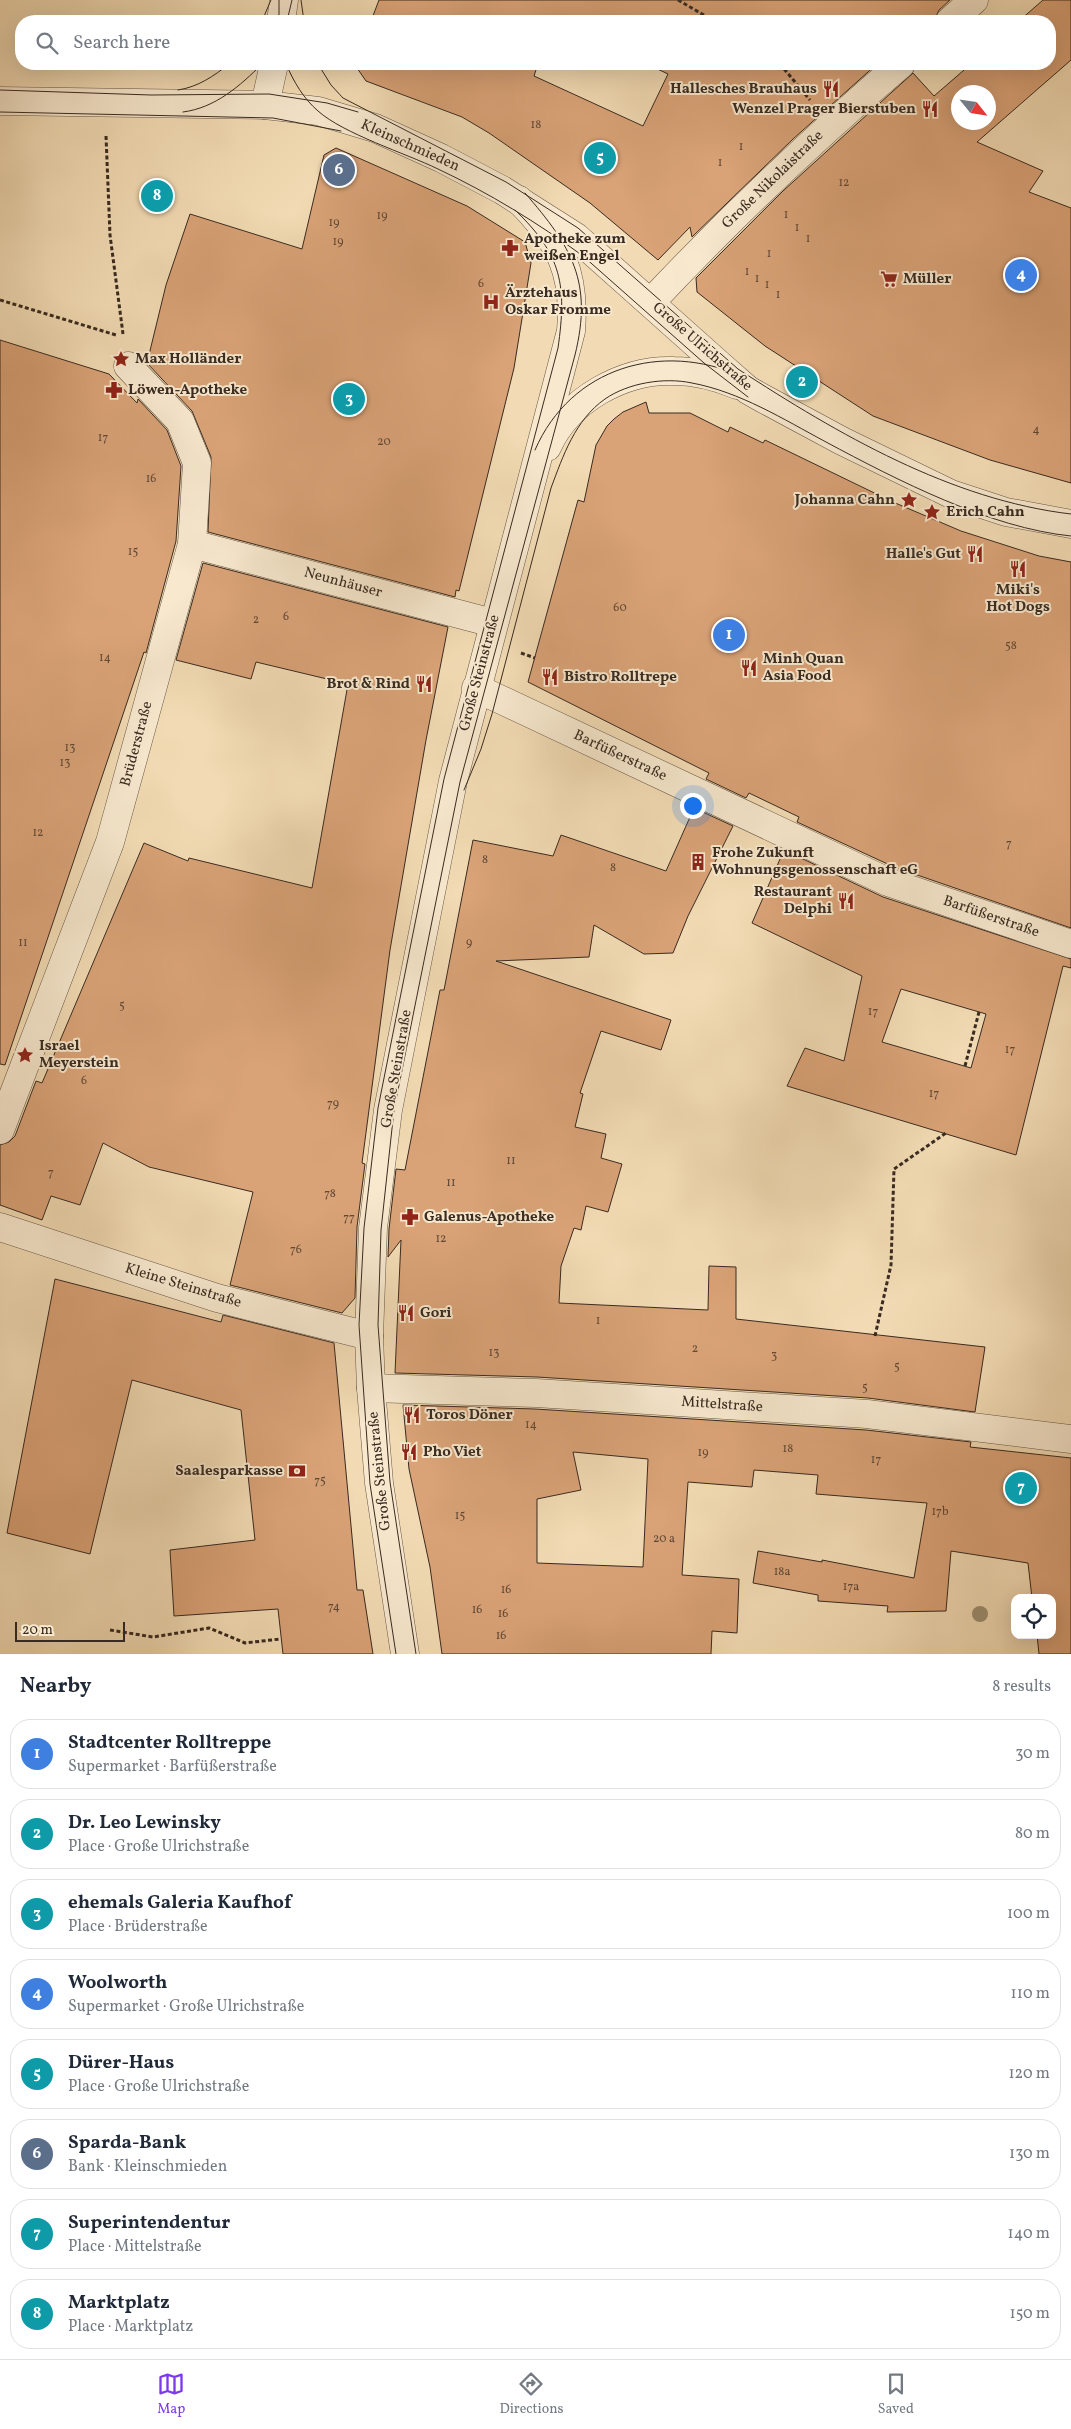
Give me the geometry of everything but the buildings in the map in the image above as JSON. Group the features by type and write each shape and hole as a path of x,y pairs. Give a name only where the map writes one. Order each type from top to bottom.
{"street":[{"path":"282,15 284,0"},
{"path":"957,15 974,0"},
{"path":"265,105 273,70"},
{"name":"Große Nikolaistraße","path":"651,302 731,219 831,124 893,70"},
{"name":"Kleinschmieden","path":"0,101 265,105 318,111 375,128 441,158 519,200"},
{"name":"Große Ulrichstraße","path":"519,200 576,237 748,390 842,441 951,494 1006,512 1071,524"},
{"name":"Große Steinstraße","path":"405,1654 379,1483 371,1388 369,1336 373,1228 388,1110 453,781 571,331 572,311 567,267 548,232 519,200"},
{"name":"Brüderstraße","path":"0,1130 110,842 192,544 197,463 180,421 128,366"},
{"name":"Große Steinstraße","path":"527,494 558,426 580,404 605,387 625,378 675,370 726,380 748,390"},
{"name":"Neunhäuser","path":"192,544 493,623"},
{"name":"Barfüßerstraße","path":"476,688 888,882 1071,944"},
{"name":"Kleine Steinstraße","path":"0,1226 217,1298 369,1336"},
{"name":"Mittelstraße","path":"371,1388 536,1393 867,1414 1071,1439"}],"path":[{"path":"678,0 704,15"},
{"path":"785,70 831,124"},
{"path":"0,300 124,337 110,235 106,133"},
{"path":"965,1066 979,1012"},
{"path":"875,1336 891,1265 894,1169 946,1133"},
{"path":"110,1630 153,1637 209,1628 245,1642 280,1639"}],"tram line":[{"path":"265,15 271,0"},
{"path":"279,0 279,15"},
{"path":"288,15 292,0"},
{"path":"301,0 303,15"},
{"path":"178,90 192,86 222,70"},
{"path":"183,112 195,110 216,101 236,88 256,70"},
{"path":"289,70 303,95 313,106 343,128 457,178 513,209 583,256 704,363 748,397"},
{"path":"322,70 331,85 343,98 506,182 578,228 738,369 815,417 897,461 939,479 982,495 1026,506 1071,514"},
{"path":"0,90 151,95 269,94 327,103 358,112"},
{"path":"0,112 273,118 341,131"},
{"path":"416,1654 390,1482 378,1325 381,1230 394,1110 460,782 575,355 580,329 581,306 579,286 574,267 555,231 525,193"},
{"path":"396,1654 370,1484 359,1325 364,1228 378,1108 444,779 558,348 562,306 558,272 543,242 531,226 515,210"},
{"path":"535,450 551,422 571,398 595,381 622,369 651,362 681,361 711,366 741,376"},
{"path":"464,790 481,749 492,714 551,488 560,464 571,439 586,417 614,393 635,385 658,381 681,381 710,387 761,407 883,472 945,500 1009,523 1071,536"}],"place":[{"name":"Hallesches Brauhaus","path":"831,89"},
{"name":"Wenzel Prager Bierstuben","path":"930,109"},
{"name":"Dürer-Haus","path":"600,158"},
{"name":"Sparda-Bank","path":"339,170"},
{"name":"Marktplatz","path":"157,196"},
{"name":"Apotheke zum weißen Engel","path":"510,248"},
{"name":"Woolworth","path":"1021,275"},
{"name":"Müller","path":"889,279"},
{"name":"Ärztehaus Oskar Fromme","path":"491,302"},
{"name":"Max Holländer","path":"121,359"},
{"name":"Dr. Leo Lewinsky","path":"802,382"},
{"name":"Löwen-Apotheke","path":"114,390"},
{"name":"ehemals Galeria Kaufhof","path":"349,399"},
{"name":"Johanna Cahn","path":"909,500"},
{"name":"Erich Cahn","path":"932,512"},
{"name":"Halle's Gut","path":"975,554"},
{"name":"Miki's Hot Dogs","path":"1018,569"},
{"name":"Stadtcenter Rolltreppe","path":"729,635"},
{"name":"Minh Quan Asia Food","path":"749,668"},
{"name":"Bistro Rolltrepe","path":"550,677"},
{"name":"Brot & Rind","path":"424,684"},
{"name":"Frohe Zukunft Wohnungsgenossenschaft eG","path":"698,862"},
{"name":"Restaurant Delphi","path":"846,901"},
{"name":"Israel Meyerstein","path":"25,1055"},
{"name":"Galenus-Apotheke","path":"410,1217"},
{"name":"Gori","path":"406,1313"},
{"name":"Toros Döner","path":"412,1415"},
{"name":"Pho Viet","path":"409,1452"},
{"name":"Saalesparkasse","path":"297,1471"},
{"name":"Superintendentur","path":"1021,1488"}]}
